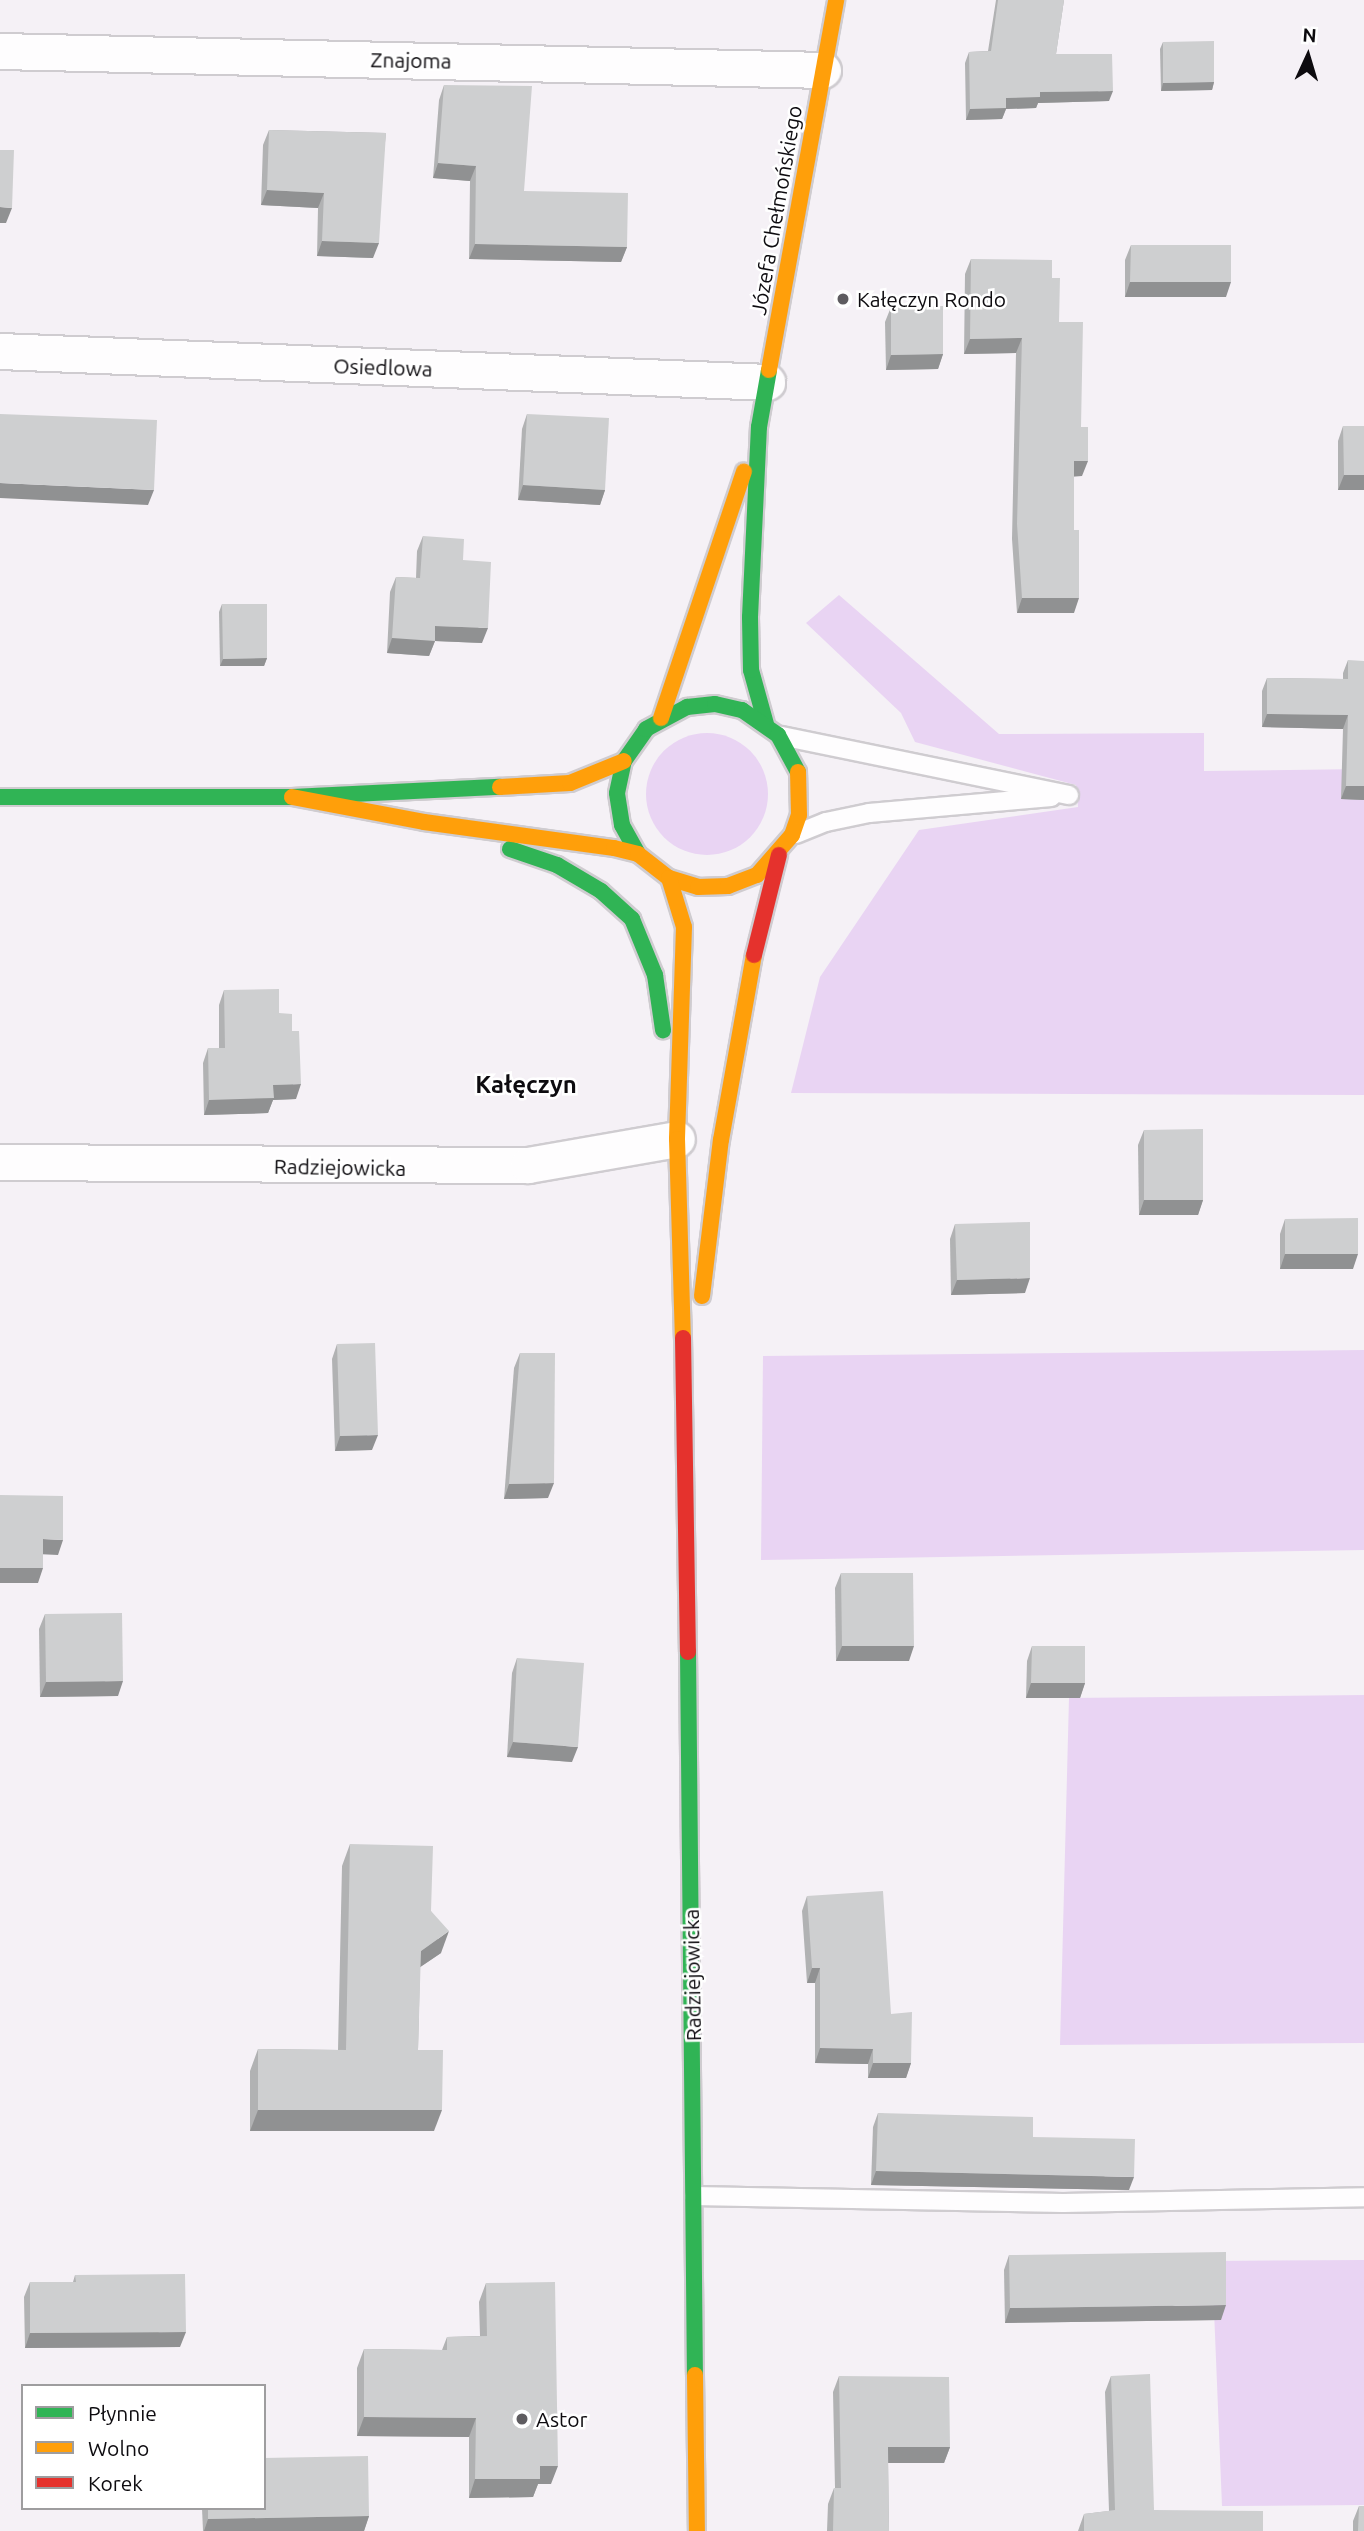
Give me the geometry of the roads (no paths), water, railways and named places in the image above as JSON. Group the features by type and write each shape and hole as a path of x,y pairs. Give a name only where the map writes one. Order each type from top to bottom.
{"main road":[{"name":"Józefa Chełmońskiego","path":"772,730 751,670 750,617 759,427 836,0"},
{"name":"Józefa Chełmońskiego","path":"661,718 759,427"},
{"path":"0,797 292,797 570,783 605,772 624,761 646,729 661,718 687,706 715,704 742,710 772,730 798,773 801,794 792,835 779,855 757,875 729,886 698,887 669,878 638,854 622,825 618,804 624,761"},
{"path":"292,797 424,822 638,854"},
{"path":"424,822 557,865 601,891 632,919 655,975 677,1139"},
{"name":"Radziejowicka","path":"687,1419 721,1140 755,950 779,855"},
{"name":"Radziejowicka","path":"669,878 684,927 677,1139 687,1419 697,2531"}],"street":[{"name":"Znajoma","path":"0,51 822,70"},
{"name":"Osiedlowa","path":"0,351 767,382"},
{"name":"Radziejowicka","path":"0,1162 528,1165 677,1139"}],"lane":[{"path":"772,730 1069,795 869,813 826,822 792,835"},
{"path":"694,2196 1063,2203 1364,2197"}],"place":[{"name":"Kałęczyn Rondo","path":"843,299"},
{"name":"Astor","path":"522,2419"}],"district":[{"name":"Kałęczyn","path":"526,1085"}]}
